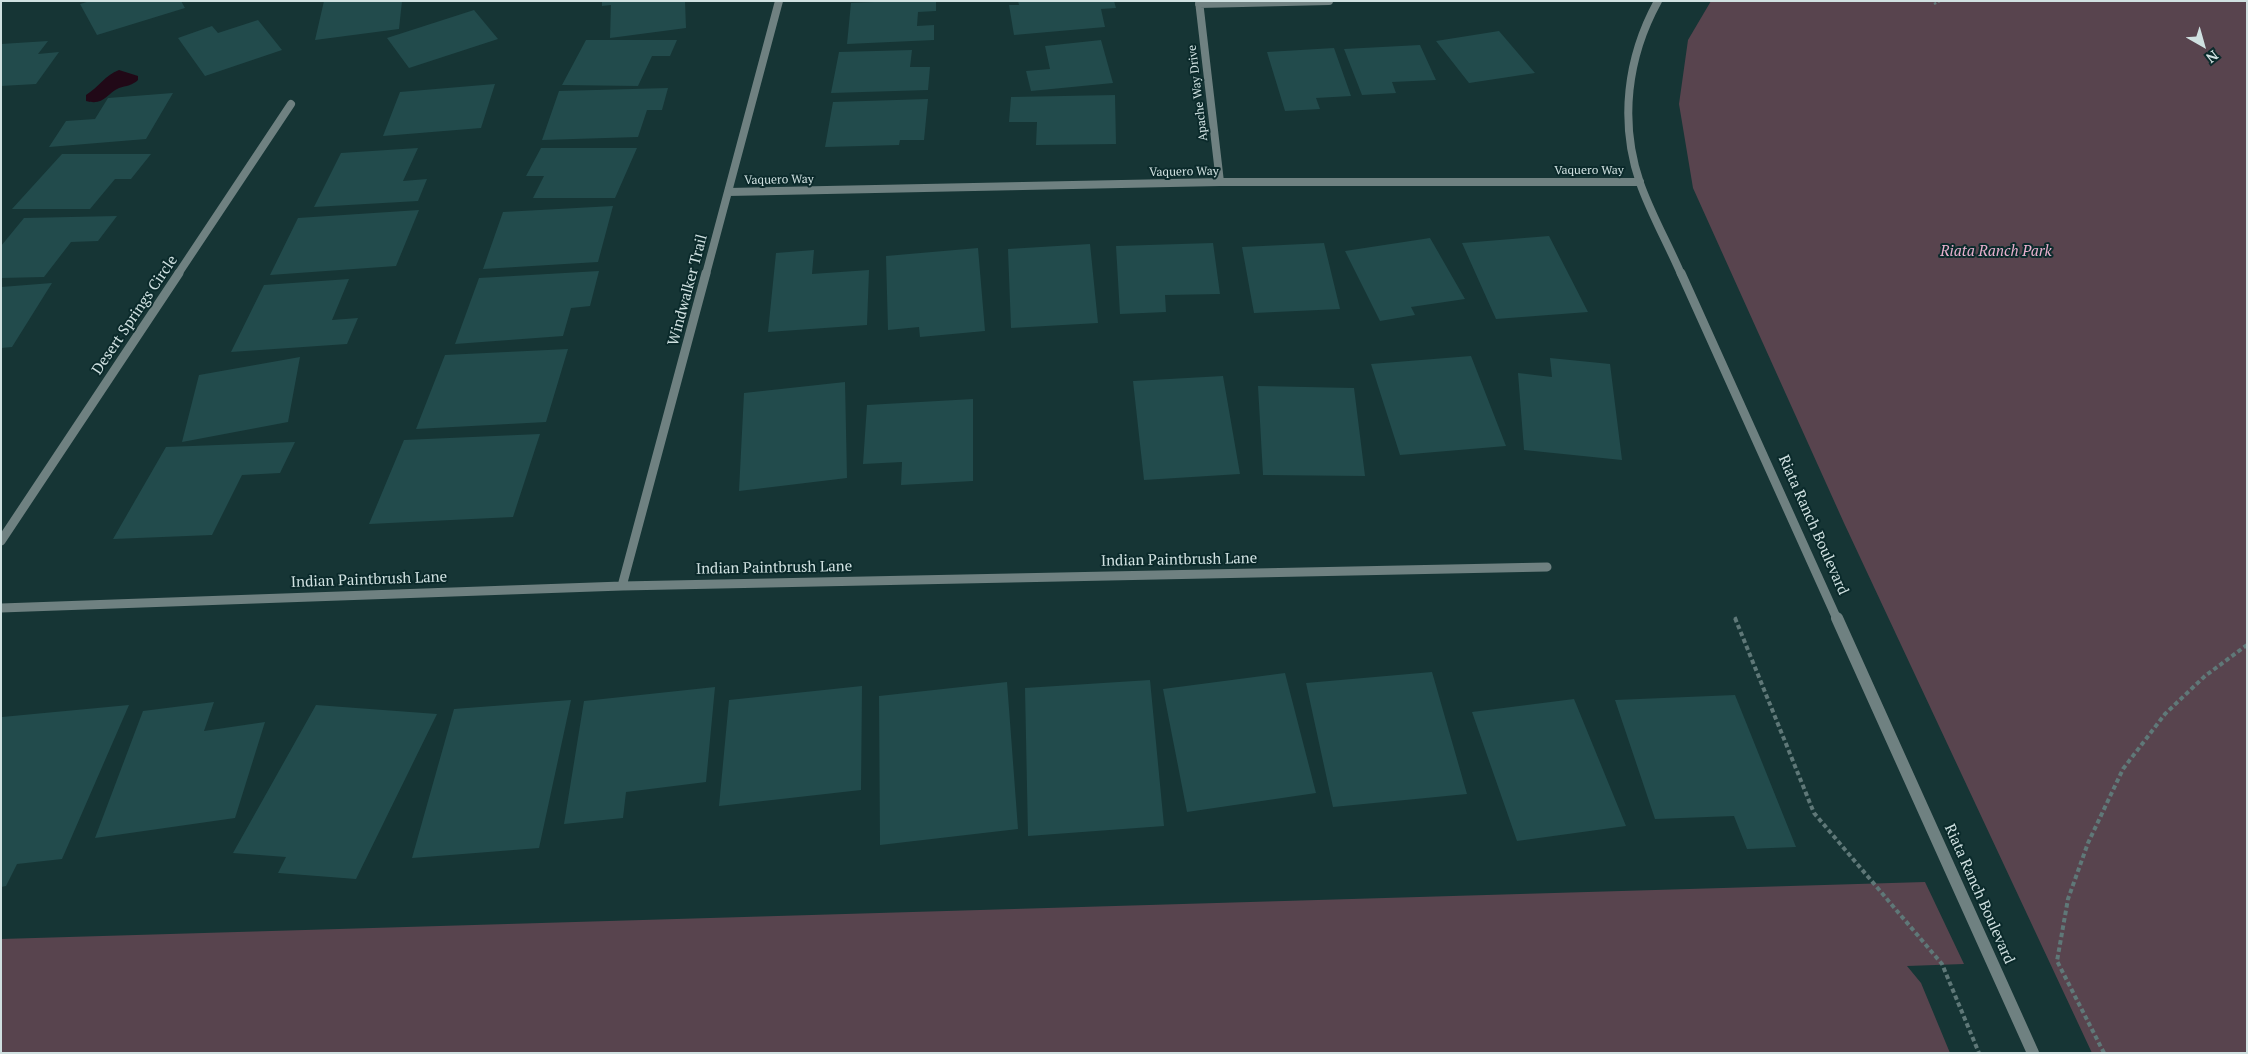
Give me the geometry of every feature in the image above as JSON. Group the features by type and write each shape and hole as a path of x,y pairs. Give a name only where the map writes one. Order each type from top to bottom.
{"street":[{"name":"Windwalker Trail","path":"622,586 779,1"},
{"path":"1199,3 1329,1"},
{"name":"Riata Ranch Boulevard","path":"1658,1 1646,19 1632,63 1628,116 1640,182 2033,1053"},
{"name":"Apache Way Drive","path":"1199,3 1220,182"},
{"name":"Desert Springs Circle","path":"1,541 291,104"},
{"name":"Vaquero Way","path":"728,192 1220,182 1640,182"},
{"name":"Indian Paintbrush Lane","path":"1,608 622,586 1547,567"}],"path":[{"path":"1934,4 1940,1"},
{"path":"1735,617 1814,813 1942,964 1979,1053"},
{"path":"2104,1053 2057,961 2068,899 2088,843 2123,770 2165,714 2205,676 2247,645"}],"green space":[{"name":"Riata Ranch Park","path":"1711,1 2247,1 2247,1053 2092,1053 1844,523 1693,188 1679,104 1688,40"},
{"path":"1925,882 1964,964 1907,966 1921,983 1950,1053 1,1053 1,939"}],"shaded area":[{"path":"119,70 138,76 138,80 115,90 101,101 86,101 86,95"}],"building":[{"path":"90,1 181,1 185,8 97,35 80,4"},
{"path":"324,1 402,1 399,29 315,40"},
{"path":"602,1 685,1 686,28 610,38 611,5 602,6"},
{"path":"936,1 936,11 918,12 917,26 934,25 934,40 847,44 851,3"},
{"path":"1018,1 1114,1 1116,8 1101,9 1105,27 1014,35 1009,5 1019,5"},
{"path":"474,10 498,39 409,68 387,38"},
{"path":"258,20 282,50 205,76 178,38 212,26 218,33"},
{"path":"1499,31 1535,73 1469,83 1436,41"},
{"path":"586,40 677,40 670,56 652,56 638,86 562,85"},
{"path":"1101,40 1113,83 1031,91 1026,71 1050,69 1045,46"},
{"path":"48,41 38,54 59,52 36,84 1,86 1,44"},
{"path":"1420,45 1436,80 1392,82 1396,93 1362,95 1344,49"},
{"path":"1334,48 1351,96 1316,98 1320,109 1285,111 1267,52"},
{"path":"912,50 910,67 930,67 928,90 831,93 839,52"},
{"path":"495,84 481,128 383,136 400,92"},
{"path":"668,88 662,110 647,110 638,137 542,140 559,91"},
{"path":"173,93 146,139 49,147 66,121 95,119 108,98"},
{"path":"1115,95 1116,144 1036,145 1037,122 1009,122 1011,97"},
{"path":"928,99 924,140 900,140 899,145 825,147 833,102"},
{"path":"418,148 403,181 427,179 418,201 314,207 341,153"},
{"path":"541,148 637,148 615,198 533,198 544,176 526,176"},
{"path":"62,154 151,154 131,179 115,179 90,209 12,209"},
{"path":"613,206 598,262 483,269 503,212"},
{"path":"419,210 396,266 270,275 298,218"},
{"path":"117,216 98,241 71,242 44,277 1,278 1,246 24,218"},
{"path":"1549,236 1588,312 1496,319 1462,243"},
{"path":"1430,238 1465,299 1411,307 1415,315 1380,321 1345,251"},
{"path":"1213,243 1220,294 1165,295 1166,312 1120,314 1116,246"},
{"path":"1324,243 1340,309 1254,313 1242,247"},
{"path":"1090,244 1098,323 1011,328 1008,249"},
{"path":"978,248 985,331 920,337 919,327 888,330 886,256"},
{"path":"814,250 812,274 869,270 867,325 768,332 776,253"},
{"path":"599,271 590,306 571,308 563,336 455,344 479,278"},
{"path":"349,279 332,320 358,318 347,344 231,352 264,285"},
{"path":"52,283 12,347 1,348 1,287"},
{"path":"568,349 546,422 416,429 445,355"},
{"path":"1471,356 1506,446 1400,455 1371,364"},
{"path":"300,357 288,422 182,442 199,375"},
{"path":"1550,358 1610,364 1622,460 1524,450 1518,373 1552,377"},
{"path":"1223,376 1240,474 1144,480 1133,381"},
{"path":"845,382 847,478 739,491 744,393"},
{"path":"1258,386 1354,388 1365,476 1263,475"},
{"path":"973,399 973,481 901,485 902,462 863,464 867,405"},
{"path":"540,434 513,517 369,524 404,440"},
{"path":"295,442 280,473 242,475 212,535 113,539 166,447"},
{"path":"1432,672 1467,794 1333,807 1306,683"},
{"path":"1285,673 1316,793 1187,812 1163,689"},
{"path":"1150,680 1164,826 1028,836 1025,688"},
{"path":"1007,682 1018,829 880,845 879,696"},
{"path":"862,686 861,790 719,806 729,700"},
{"path":"715,687 706,782 626,792 623,818 564,824 584,701"},
{"path":"1735,695 1796,847 1747,849 1734,816 1655,819 1615,700"},
{"path":"1574,699 1626,826 1517,841 1472,712"},
{"path":"571,700 539,848 412,858 454,709"},
{"path":"214,702 204,731 265,722 235,818 95,838 143,711"},
{"path":"129,705 62,859 17,864 6,886 1,887 2,717"},
{"path":"316,705 437,714 356,879 278,873 286,857 233,853"}]}
